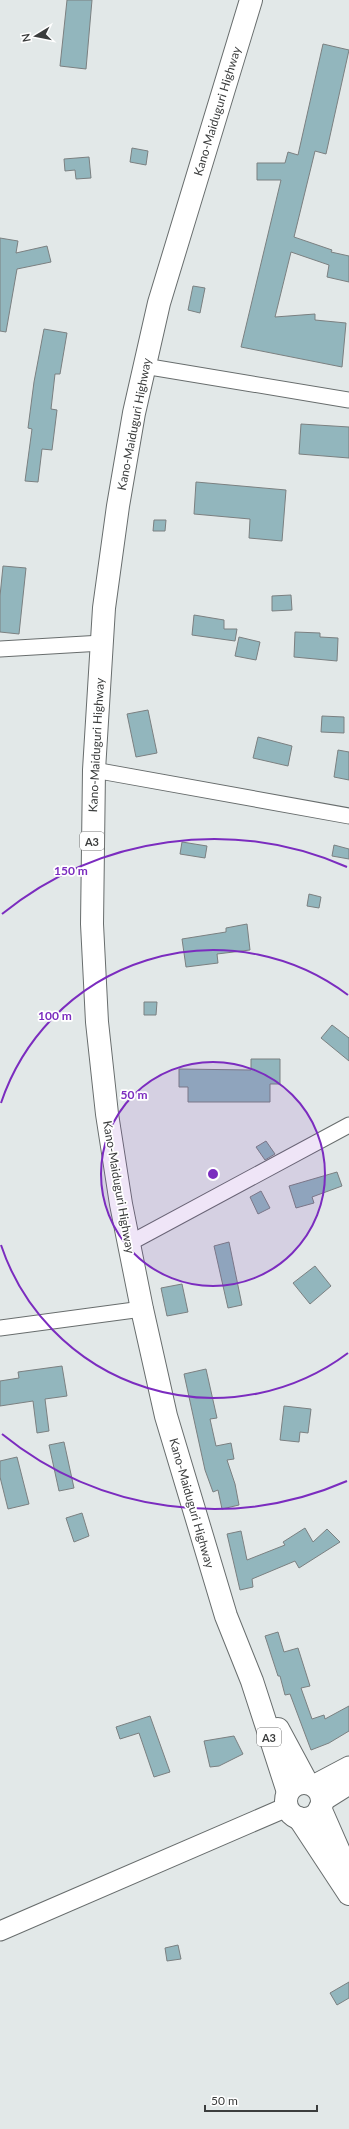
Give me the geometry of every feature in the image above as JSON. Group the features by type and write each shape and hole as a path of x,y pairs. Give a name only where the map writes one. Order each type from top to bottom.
{"highway":[{"name":"Kano-Maiduguri Highway","path":"251,0 159,303 134,413 118,506 104,608 94,770 92,924 98,1022 107,1114 128,1244 166,1416 226,1616 252,1681 349,1894"},
{"name":"Kano-Maiduguri Highway","path":"305,1799 349,1874"}],"main road":[{"path":"305,1799 349,1766"},
{"path":"0,1931 305,1799 349,1785"}],"street":[{"path":"144,366 349,400"},
{"path":"0,649 102,643"},
{"path":"94,770 349,816"},
{"path":"128,1244 349,1125"},
{"path":"0,1328 142,1309"}],"building":[{"path":"67,0 92,0 86,69 60,66"},
{"path":"323,44 349,50 326,154 315,151 294,237 332,250 331,252 349,256 349,282 327,277 329,265 291,252 275,317 315,314 315,320 346,323 342,367 241,347 281,180 257,180 257,163 285,163 288,152 298,155"},
{"path":"132,148 148,151 146,165 130,162"},
{"path":"89,157 91,178 76,179 75,170 65,171 64,159"},
{"path":"0,238 18,241 16,253 47,246 51,262 17,269 6,332 0,331"},
{"path":"193,286 205,288 200,313 188,310"},
{"path":"44,329 67,333 60,374 55,374 51,409 57,410 52,450 42,449 38,482 25,481 32,429 28,428 34,382"},
{"path":"301,424 349,427 349,458 299,454"},
{"path":"196,482 286,490 282,541 249,538 250,519 194,514"},
{"path":"154,520 166,520 165,531 153,531"},
{"path":"3,566 26,568 19,634 0,632 0,596"},
{"path":"291,595 292,610 272,611 272,596"},
{"path":"194,615 224,620 224,629 237,629 235,641 192,635"},
{"path":"295,632 320,633 320,637 338,638 337,661 294,657"},
{"path":"239,637 260,642 256,660 235,656"},
{"path":"148,710 157,753 136,757 127,714"},
{"path":"322,716 344,717 344,733 321,732"},
{"path":"258,737 292,746 288,766 253,758"},
{"path":"338,750 349,752 349,780 334,777"},
{"path":"182,842 207,846 205,858 180,854"},
{"path":"334,845 349,849 349,859 332,856"},
{"path":"309,894 321,897 319,908 307,906"},
{"path":"247,924 250,950 217,954 218,963 186,967 182,939 226,932 226,928"},
{"path":"144,1002 157,1002 156,1015 144,1015"},
{"path":"332,1025 349,1038 349,1061 321,1038"},
{"path":"251,1059 280,1059 280,1084 270,1084 270,1102 188,1102 188,1087 179,1087 179,1069 251,1070"},
{"path":"266,1141 275,1154 265,1160 256,1147"},
{"path":"337,1172 342,1186 312,1197 314,1203 296,1208 289,1186"},
{"path":"261,1191 270,1208 258,1214 250,1197"},
{"path":"229,1242 242,1305 228,1308 214,1246"},
{"path":"315,1266 331,1286 310,1304 293,1283"},
{"path":"182,1284 188,1312 167,1316 161,1288"},
{"path":"62,1366 67,1396 45,1399 49,1431 37,1433 33,1401 0,1406 0,1381 19,1378 18,1372"},
{"path":"206,1369 217,1418 210,1419 216,1446 231,1443 234,1459 227,1460 235,1484 239,1505 222,1509 218,1490 213,1492 205,1470 184,1374"},
{"path":"284,1406 311,1409 308,1433 300,1432 299,1442 280,1440"},
{"path":"64,1442 74,1488 59,1491 49,1445"},
{"path":"17,1457 29,1504 8,1509 0,1477 0,1461"},
{"path":"82,1513 89,1536 74,1542 66,1518"},
{"path":"305,1528 313,1542 327,1529 340,1542 299,1568 295,1561 252,1579 253,1587 240,1590 227,1534 241,1531 247,1560 285,1545 283,1542"},
{"path":"278,1632 284,1652 298,1648 310,1686 301,1688 312,1719 324,1715 325,1719 349,1706 349,1731 329,1743 311,1750 290,1694 285,1695 280,1676 278,1676 265,1636"},
{"path":"150,1716 170,1772 154,1777 139,1733 120,1739 116,1727"},
{"path":"234,1736 243,1754 219,1766 210,1767 204,1741"},
{"path":"178,1945 181,1959 167,1961 165,1948"},
{"path":"349,1982 349,1998 337,2005 330,1993"}]}
